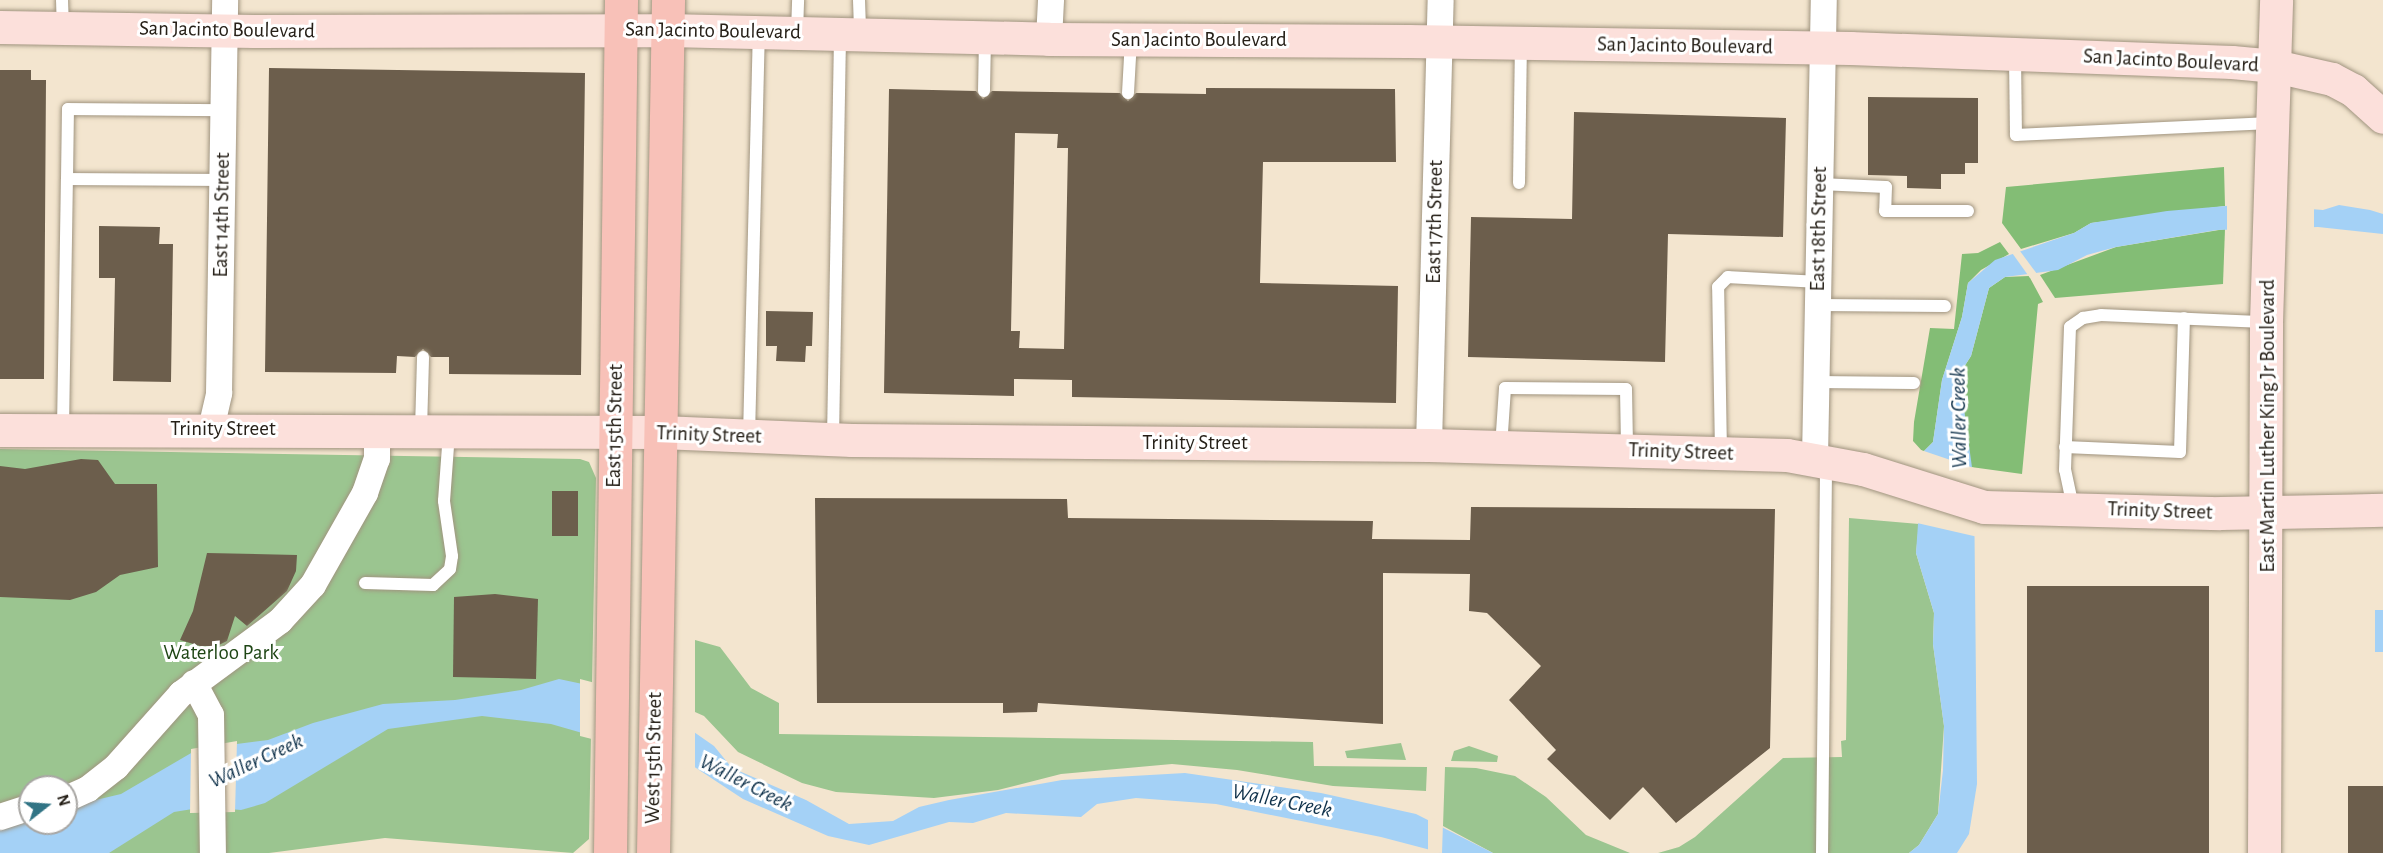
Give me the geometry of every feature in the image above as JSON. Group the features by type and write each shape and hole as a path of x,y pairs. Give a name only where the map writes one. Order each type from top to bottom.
{"main road":[{"name":"East Martin Luther King Jr Boulevard","path":"2264,853 2266,322 2276,0"},
{"name":"San Jacinto Boulevard","path":"0,27 63,14 668,15 759,32 1049,39 1440,41 1823,47 2275,66 2332,79 2381,111"},
{"name":"East 15th Street","path":"610,853 621,15"},
{"path":"661,432 668,15"},
{"name":"Trinity Street","path":"0,430 661,432 833,438 1429,445 1721,454 1821,459 1976,505 2266,513 2383,510"},
{"name":"West 15th Street","path":"652,853 661,432"}],"street":[{"path":"1049,39 1051,0"},
{"name":"East 17th Street","path":"1429,445 1441,0"},
{"name":"East 18th Street","path":"1821,459 1816,382 1824,0"},
{"name":"East 14th Street","path":"211,429 219,393 225,15"},
{"path":"78,794 88,789 116,767 194,683 280,621 313,585 365,493 377,459 377,430"},
{"path":"194,683 211,715 213,845"},
{"path":"0,817 18,811"}],"lane":[{"path":"797,33 798,0"},
{"path":"833,438 850,34 860,0"},
{"path":"749,436 759,32"},
{"path":"984,91 985,37"},
{"path":"1128,93 1131,40"},
{"path":"1519,183 1521,43"},
{"path":"2015,54 2016,135 2271,135"},
{"path":"63,430 68,109 224,110"},
{"path":"68,178 222,180"},
{"path":"1820,184 1886,187 1885,211 1968,211"},
{"path":"1721,454 1718,287 1728,277 1818,294 1945,306"},
{"path":"2073,509 2065,470 2070,327 2083,318 2101,315 2266,322"},
{"path":"2065,447 2180,452 2184,318"},
{"path":"365,583 433,585 450,569 452,556 423,357"},
{"path":"1816,382 1914,383"},
{"path":"1501,447 1505,388 1626,389 1627,451"},
{"path":"1821,459 1824,768 1822,853"}],"green space":[{"path":"2224,167 2225,206 2091,223 2074,233 2021,249 2002,223 2006,187"},
{"path":"2225,229 2223,284 2055,298 2040,275 2116,247"},
{"path":"2000,242 2009,254 1981,270 1968,283 1962,317 1942,380 1933,442 1923,452 1913,441 1914,422 1930,328 1954,329 1962,254 1978,253"},
{"path":"2029,276 2043,302 2038,304 2022,474 1971,467 1961,387 1964,367 1971,356 1989,288 2005,277"},
{"name":"Waterloo Park","path":"0,449 580,459 589,462 596,478 589,839 573,853 385,838 269,853 0,853"},
{"path":"1849,518 1919,524 1916,553 1934,613 1933,644 1944,726 1938,814 1919,845 1909,853 1658,853 1679,847 1695,837 1783,758 1842,757 1841,741 1846,740"},
{"path":"695,640 720,647 751,688 779,703 779,734 1313,742 1314,766 1427,767 1426,791 1333,786 1237,770 1172,764 1061,774 998,790 934,798 836,792 802,783 738,752 704,716 695,712"},
{"path":"1401,743 1406,760 1347,758 1345,751"},
{"path":"1469,746 1498,756 1497,762 1451,761 1454,751"},
{"path":"1445,767 1476,768 1515,776 1546,797 1586,835 1630,853 1493,853 1443,826"}],"water":[{"name":"Waller Creek","path":"2249,204 2323,210 2339,205 2370,210 2383,214 2383,234 2318,227 2217,230 2116,247 2087,255 2058,270 2005,277 1989,288 1971,356 1964,367 1961,387 1974,482 1977,784 1969,834 1957,853 1909,853 1919,845 1938,814 1943,770 1944,726 1933,644 1934,613 1916,553 1923,452 1933,442 1942,380 1962,317 1968,283 1995,260 2074,233 2091,223 2167,211"},
{"path":"2375,610 2383,610 2383,652 2375,652"},
{"name":"Waller Creek","path":"559,679 625,693 671,716 714,746 732,768 806,800 849,824 893,821 919,807 1062,780 1185,773 1321,793 1416,814 1493,853 1442,853 1381,837 1216,804 1136,798 1097,804 1081,817 1006,813 973,823 949,822 869,845 828,836 743,799 690,764 551,724 482,716 388,729 265,803 241,810 205,807 174,812 109,853 0,853 0,825 18,817 18,835 78,835 78,804 121,794 198,749 268,740 313,723 383,704 455,700 521,690"}],"pier":[{"path":"2284,201 2314,207 2314,230 2227,232 2227,203"},
{"path":"2017,247 2040,278 2030,278 2010,250"},
{"path":"1921,450 1974,468 1978,537 1917,523"},
{"path":"580,679 626,691 695,729 695,772 635,750 580,736"},
{"path":"237,741 235,812 190,813 191,749"},
{"path":"1428,816 1443,823 1442,853 1428,852"}],"building":[{"path":"269,68 585,73 581,375 449,374 449,357 431,357 423,349 415,357 397,356 396,373 265,372"},
{"path":"0,70 31,70 31,80 46,80 44,379 0,379"},
{"path":"1206,88 1395,89 1396,162 1263,162 1260,283 1398,286 1396,403 1072,397 1072,380 1014,379 1014,396 884,393 889,89 976,91 983,99 992,91 1120,93 1128,101 1136,93 1206,94","holes":["1015,133 1058,134 1057,148 1068,148 1064,349 1019,348 1020,331 1011,331"]},
{"path":"1868,97 1978,98 1978,163 1965,163 1965,174 1941,174 1941,189 1907,188 1907,176 1868,175"},
{"path":"1574,112 1786,118 1783,237 1668,234 1665,362 1468,357 1471,217 1572,219"},
{"path":"99,226 160,227 159,244 173,244 171,382 113,381 115,278 99,278"},
{"path":"766,311 813,312 812,346 806,346 805,362 776,361 777,346 766,346"},
{"path":"81,459 98,460 115,484 157,484 158,567 120,575 96,592 70,600 0,597 0,466 25,469"},
{"path":"552,491 578,491 578,536 552,536"},
{"path":"815,498 1067,499 1068,518 1373,521 1372,539 1470,540 1471,507 1775,509 1770,748 1676,823 1643,787 1610,820 1547,759 1556,750 1509,700 1541,666 1487,613 1469,611 1470,574 1383,573 1383,724 1038,703 1037,712 1003,713 1003,703 817,703"},
{"path":"207,553 297,555 296,571 287,591 247,626 235,616 227,641 217,646 200,646 180,640 193,611"},
{"path":"2027,586 2209,586 2209,853 2027,853"},
{"path":"495,594 538,599 536,679 453,677 454,597"},
{"path":"2348,786 2383,786 2383,853 2348,853"}]}
